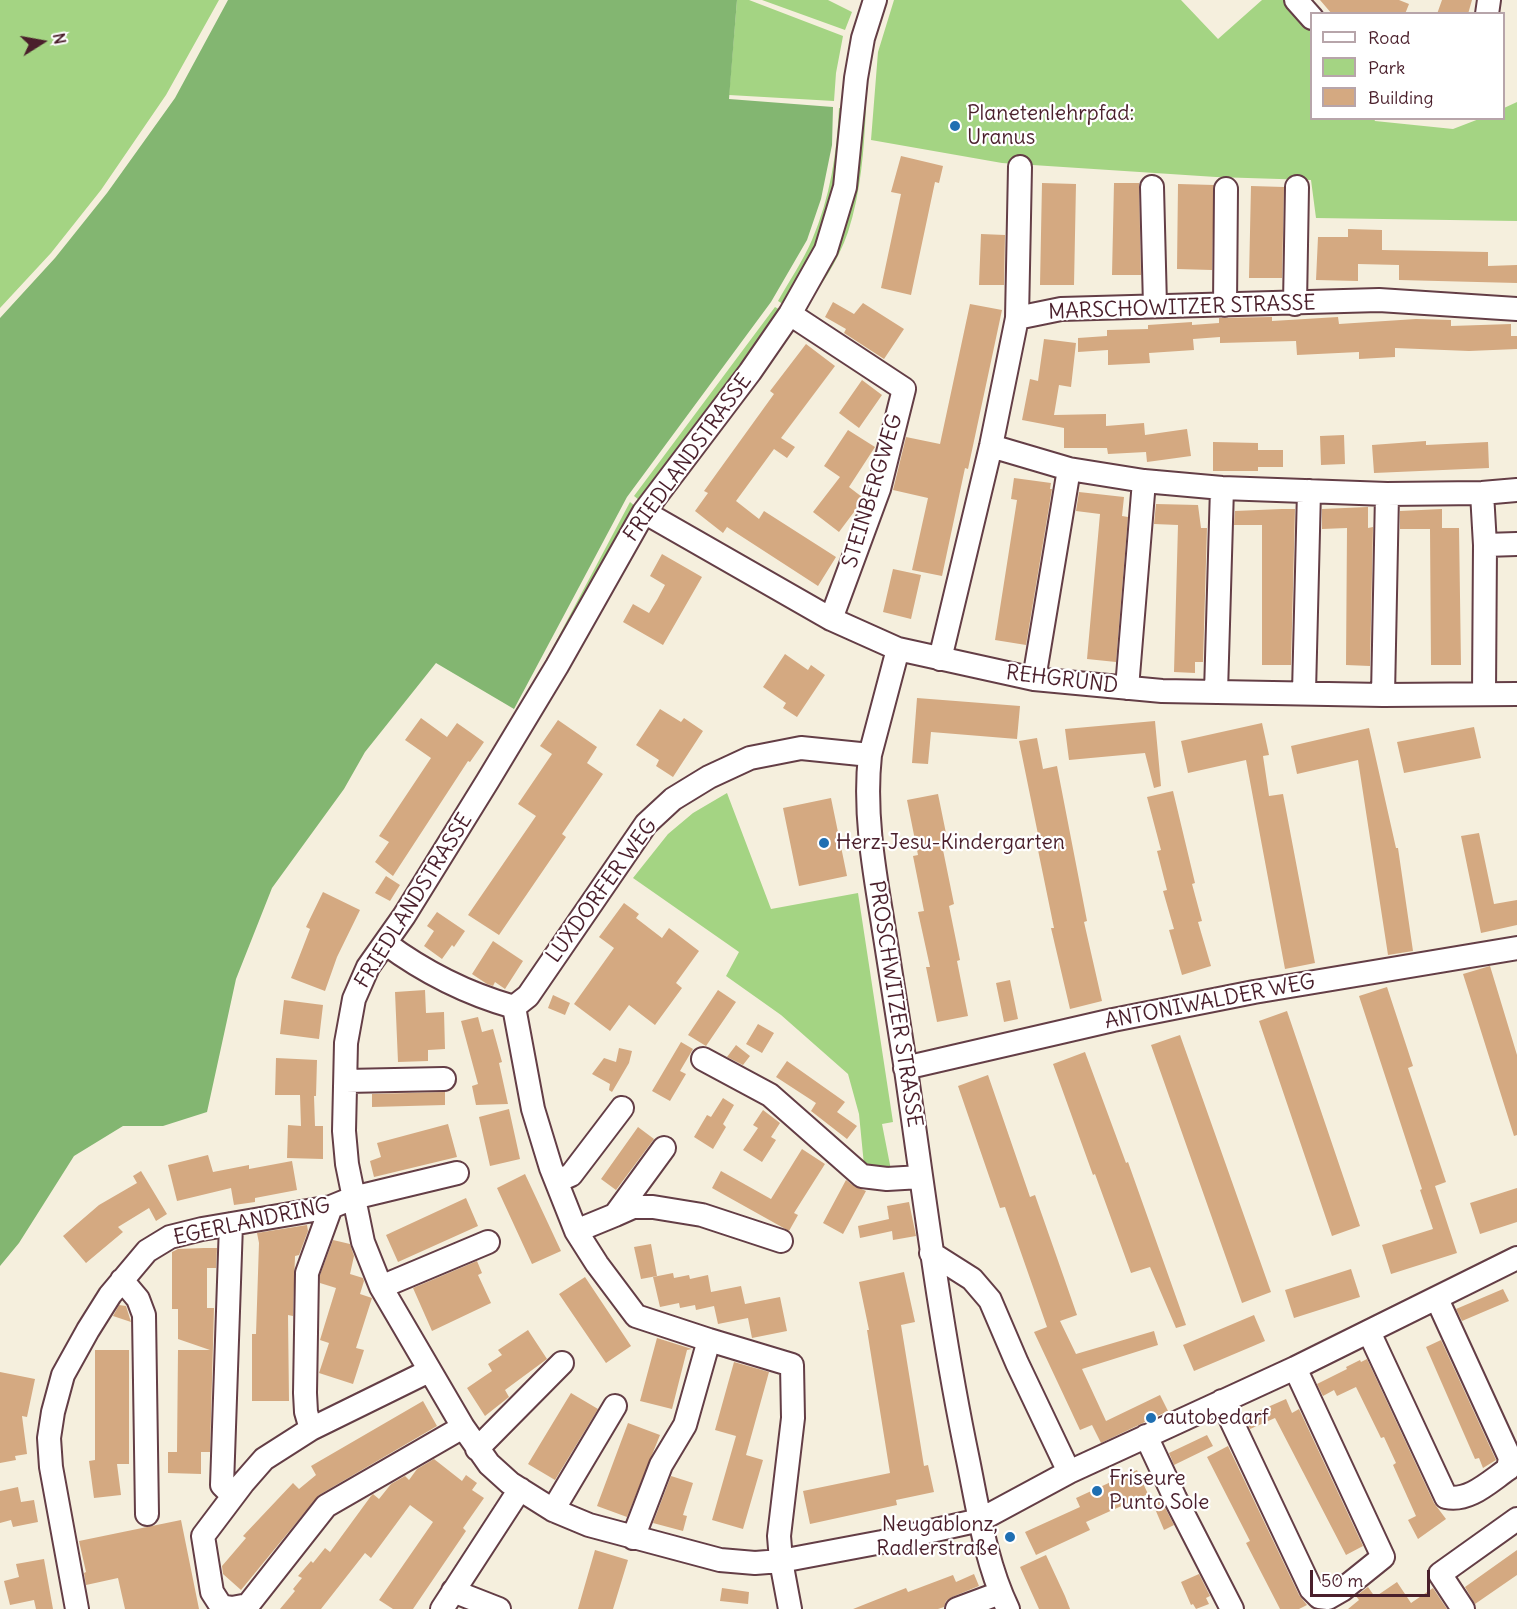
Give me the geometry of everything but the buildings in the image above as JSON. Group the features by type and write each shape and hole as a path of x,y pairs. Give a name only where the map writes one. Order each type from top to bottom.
{"street":[{"name":"FRIEDLANDSTRASSE","path":"875,0 861,51 845,187 826,250 790,314 750,372 644,512 557,666 410,906 368,967 354,999 346,1043 344,1131 347,1164 363,1242 381,1287 463,1427 477,1449 498,1473 553,1510 589,1525 720,1560 755,1563 781,1561 882,1542 980,1520 1069,1472 1295,1368 1517,1258"},
{"path":"1296,0 1310,17"},
{"path":"1017,318 1020,167"},
{"path":"1152,187 1155,306"},
{"path":"1295,304 1297,187"},
{"path":"1225,304 1226,189"},
{"name":"MARSCHOWITZER STRASSE","path":"940,659 991,446 1017,318 1061,309 1378,300 1517,309"},
{"name":"STEINBERGWEG","path":"790,314 904,388 879,489 831,619"},
{"path":"991,446 1069,469 1144,481 1222,488 1387,494 1482,493 1517,490"},
{"path":"1034,679 1069,469"},
{"path":"1127,688 1144,481"},
{"path":"1216,692 1222,488"},
{"path":"1304,692 1308,491"},
{"path":"1482,493 1485,545 1484,693"},
{"path":"1383,695 1387,494"},
{"name":"REHGRUND","path":"644,512 831,619 898,649 1034,679 1127,688 1216,692 1383,695 1517,694"},
{"path":"1485,545 1517,544"},
{"name":"PROSCHWITZER STRASSE","path":"898,649 870,755 871,848 931,1253 961,1428 980,1520 1004,1601 957,1609"},
{"name":"LUXDORFER WEG","path":"514,1007 528,996 646,824 673,799 709,777 750,758 801,748 870,755"},
{"path":"385,943 446,981 514,1007 533,1109 576,1231 597,1264 636,1316 792,1365 793,1418 779,1536 790,1609"},
{"name":"ANTONIWALDER WEG","path":"905,1068 1113,1020 1254,992 1517,948"},
{"path":"703,1059 770,1095 862,1176 887,1179 921,1177"},
{"path":"346,1081 444,1078"},
{"path":"557,1181 571,1175 622,1108"},
{"path":"615,1215 664,1148"},
{"name":"EGERLANDRING","path":"77,1609 51,1467 49,1438 53,1412 63,1375 110,1295 147,1251 170,1237 331,1207 353,1198 457,1173"},
{"path":"311,1430 306,1412 305,1393 307,1273 331,1207"},
{"path":"576,1231 633,1207 652,1207 702,1215 781,1240"},
{"path":"231,1224 222,1485 232,1497"},
{"path":"381,1287 488,1242"},
{"path":"931,1253 972,1279 990,1300 1069,1472"},
{"path":"122,1280 138,1299 144,1315 147,1514"},
{"path":"1369,1332 1446,1497 1465,1498 1508,1469 1510,1458 1437,1299"},
{"path":"633,1538 661,1465 685,1425 709,1340"},
{"path":"477,1449 562,1363"},
{"path":"1222,1401 1311,1589 1319,1597 1328,1598 1342,1590 1383,1557 1295,1368"},
{"path":"429,1371 311,1430 264,1458 203,1536 212,1592 221,1606 232,1608 248,1605 327,1506 463,1427"},
{"path":"553,1510 615,1406"},
{"path":"1146,1436 1179,1507 1232,1609"},
{"path":"499,1609 447,1600 520,1489"},
{"path":"1463,1609 1440,1574 1517,1519"}],"green space":[{"path":"0,0 219,0 166,95 101,190 51,253 0,308"},
{"path":"228,0 737,0 729,99 833,107 832,145 821,199 807,240 771,302 627,497 514,709 436,663 365,752 344,789 272,888 236,979 207,1112 163,1126 123,1126 74,1156 19,1243 0,1266 0,318 55,258 107,193 175,98"},
{"path":"737,0 749,0 843,36 836,73 834,101 729,95"},
{"path":"762,0 828,0 852,12 845,30"},
{"path":"894,0 1181,0 1218,39 1262,0 1290,0 1310,23 1310,120 1374,120 1453,129 1476,120 1505,120 1505,108 1517,102 1517,221 1316,218 1311,180 1216,177 1002,163 871,140 878,52"},
{"path":"866,107 861,171 848,232 834,264 802,313 861,108"},
{"path":"839,108 845,108 843,154 819,247 786,306 778,301 812,240 824,208 834,158"},
{"path":"775,307 782,311 743,367 639,500 634,496"},
{"path":"630,502 635,506 551,663 482,770 545,662"},
{"path":"727,793 771,909 858,893 893,1122 882,1124 891,1170 864,1165 859,1114 848,1074 781,1015 726,976 739,952 633,878 668,834 693,813"}],"place":[{"name":"Planetenlehrpfad: Uranus","path":"955,126"},
{"name":"Herz-Jesu-Kindergarten","path":"824,843"},
{"name":"autobedarf","path":"1151,1418"},
{"name":"Friseure Punto Sole","path":"1097,1491"},
{"name":"Neugablonz, Radlerstraße","path":"1010,1537"}]}
